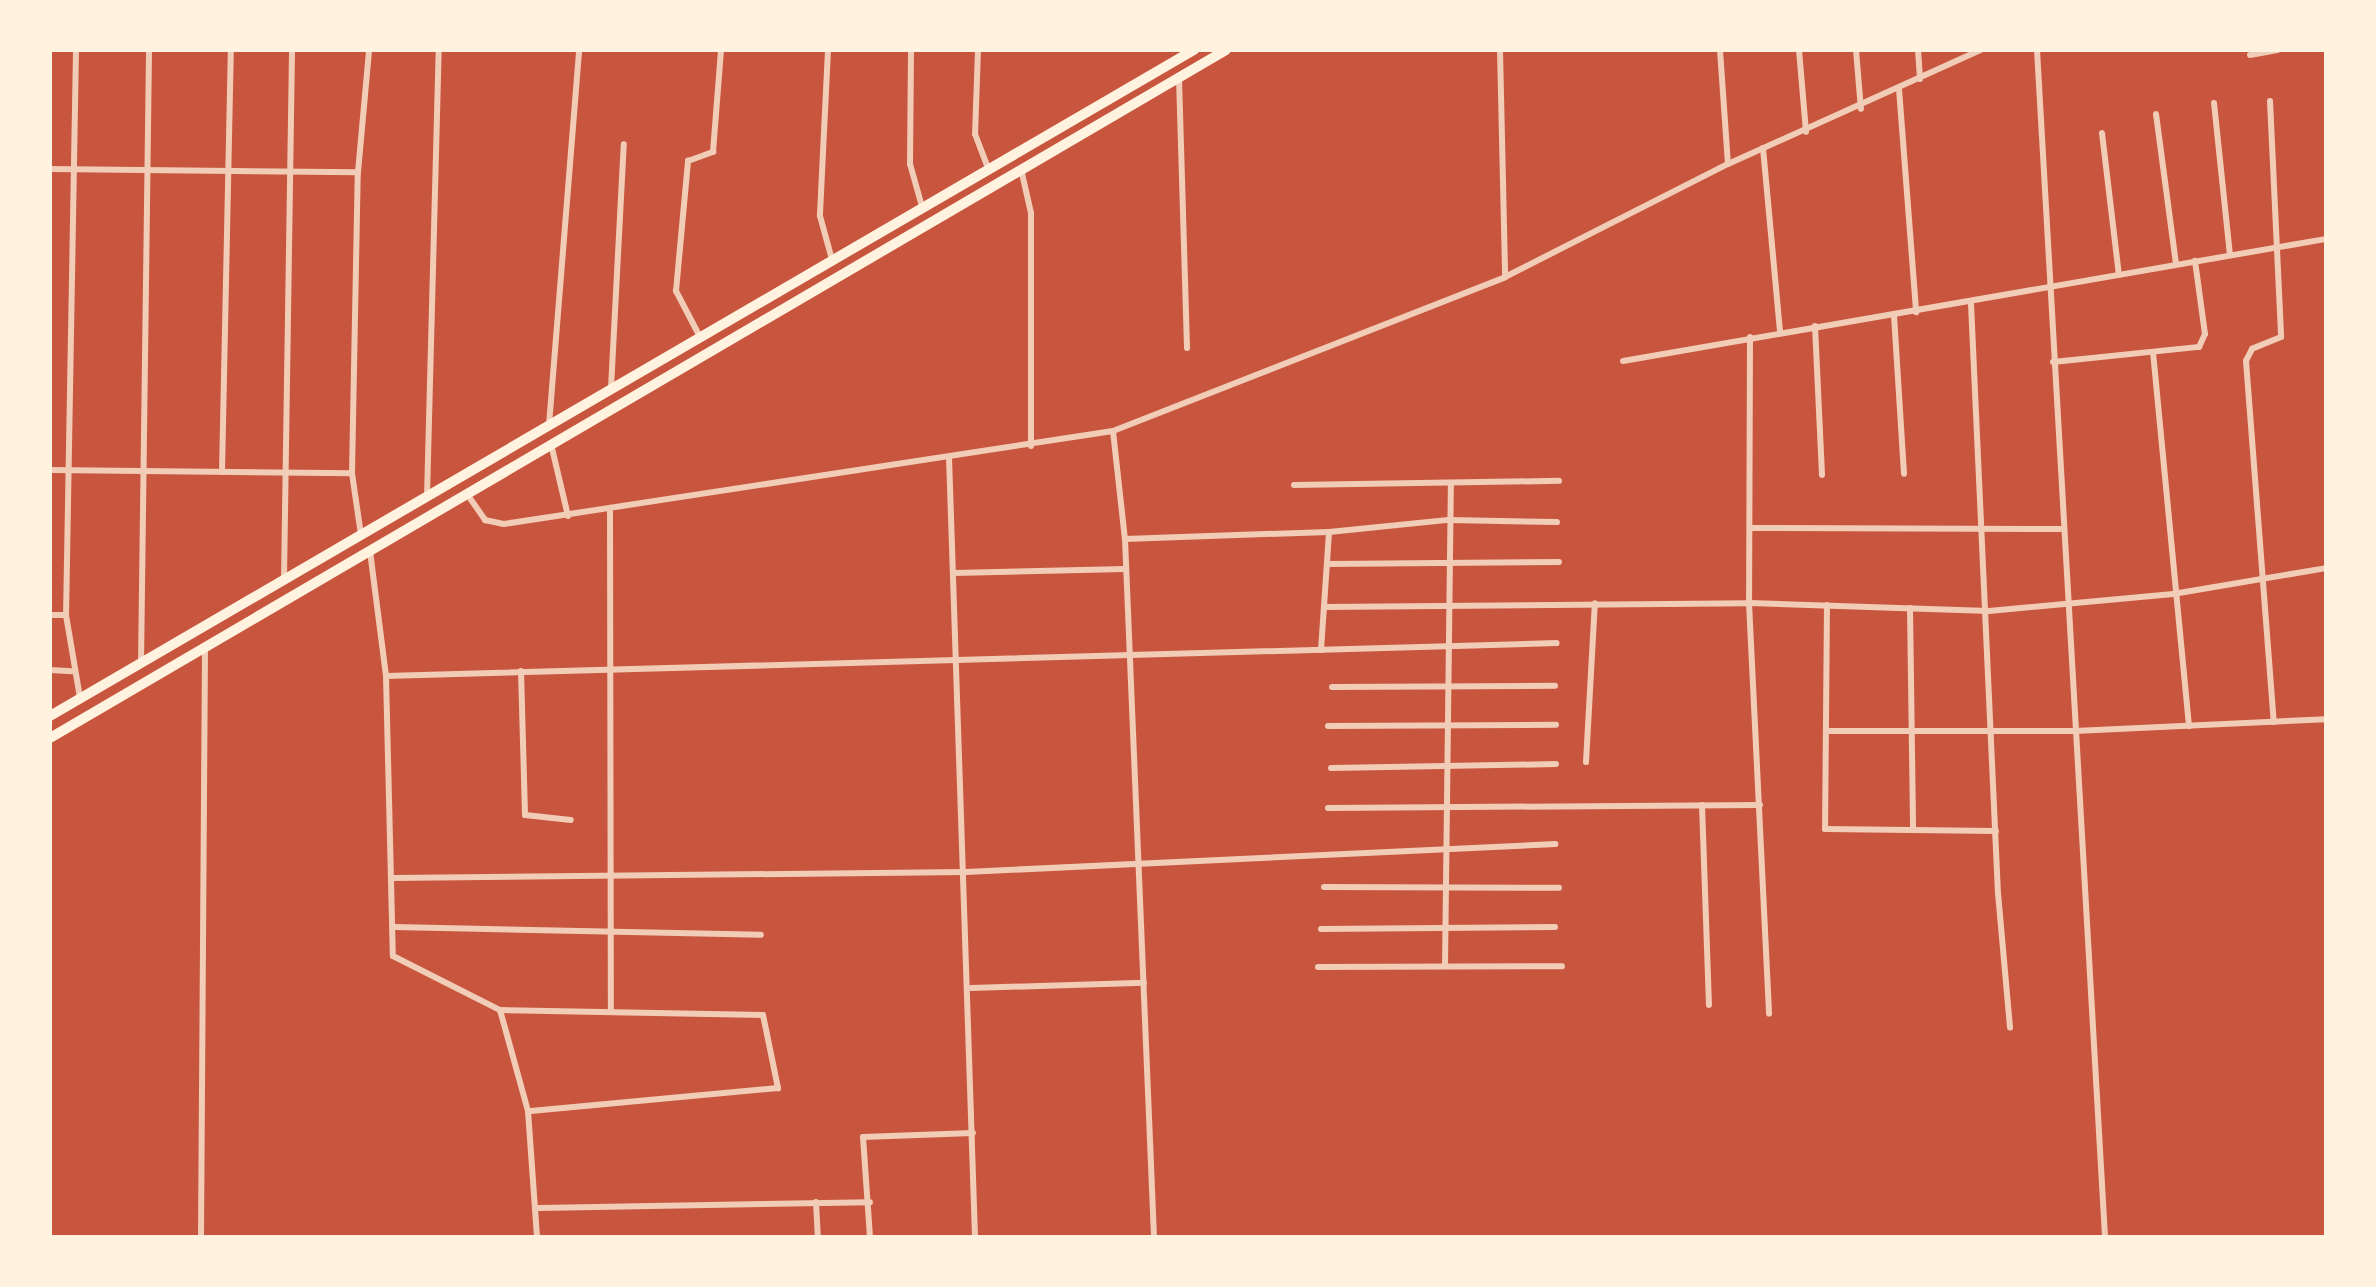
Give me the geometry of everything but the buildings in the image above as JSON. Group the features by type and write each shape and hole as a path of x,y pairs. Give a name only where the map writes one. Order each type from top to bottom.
{"highway":[{"path":"50,716 141,666 987,165 1194,50"},
{"path":"50,738 1226,50"}],"street":[{"path":"76,50 70,169 66,616 72,671 80,698"},
{"path":"141,666 148,472 143,170 149,50"},
{"path":"222,472 231,50"},
{"path":"284,579 292,50"},
{"path":"362,536 352,473 358,172 369,50"},
{"path":"427,497 439,50"},
{"path":"549,425 578,50"},
{"path":"699,335 676,291 688,161 713,152 721,50"},
{"path":"828,50 820,216 832,256"},
{"path":"911,50 910,164 922,203"},
{"path":"978,50 975,134 987,165"},
{"path":"1500,50 1506,278"},
{"path":"1720,50 1728,164"},
{"path":"1799,50 1806,132"},
{"path":"1856,50 1861,109"},
{"path":"1918,50 1920,79"},
{"path":"466,493 494,524 610,512 1113,431 1506,278 1728,164 1861,109 1981,50"},
{"path":"2036,50 2064,607 2105,1237"},
{"path":"2250,55 2278,50"},
{"path":"1179,78 1187,348"},
{"path":"1899,90 1916,312"},
{"path":"2270,102 2281,337 2252,349 2246,362 2274,722"},
{"path":"2214,103 2230,255"},
{"path":"2156,114 2176,264"},
{"path":"2102,133 2119,275"},
{"path":"610,388 624,144"},
{"path":"1763,148 1780,331"},
{"path":"1020,168 1032,213 1031,446"},
{"path":"50,169 358,172"},
{"path":"1622,361 2326,240"},
{"path":"2053,362 2192,349 2203,342 2195,261"},
{"path":"1971,304 1989,611 1996,831 2010,1027"},
{"path":"1894,315 1904,474"},
{"path":"1815,326 1822,476"},
{"path":"1750,337 1750,603 1769,1014"},
{"path":"2153,352 2188,726"},
{"path":"1113,431 1125,539 1126,656 1154,1237"},
{"path":"551,444 568,516"},
{"path":"950,457 975,1237"},
{"path":"50,470 352,473"},
{"path":"1294,485 1558,481"},
{"path":"1445,966 1451,483"},
{"path":"610,512 616,875 611,1009"},
{"path":"1125,539 1329,532 1448,520 1557,522"},
{"path":"1751,528 1984,532 2060,529"},
{"path":"1320,650 1329,532"},
{"path":"370,550 386,676 394,956 500,1010 611,1009 762,1015 778,1088 528,1111"},
{"path":"1327,564 1559,562"},
{"path":"954,573 1125,568"},
{"path":"1324,607 1750,603 1989,611 2173,594 2326,568"},
{"path":"1586,762 1595,603"},
{"path":"1827,605 1825,829 1996,831"},
{"path":"1910,608 1912,830"},
{"path":"50,614 66,616"},
{"path":"386,676 1557,644"},
{"path":"201,1237 205,649"},
{"path":"50,670 72,671"},
{"path":"522,671 526,814 571,820"},
{"path":"1332,688 1555,686"},
{"path":"1828,731 1911,735 2326,720"},
{"path":"1328,726 1556,725"},
{"path":"1331,768 1556,764"},
{"path":"1702,805 1709,1005"},
{"path":"1328,808 1760,805"},
{"path":"392,878 966,872 1446,846 1556,844"},
{"path":"1324,887 1559,888"},
{"path":"394,927 762,934"},
{"path":"1321,929 1555,927"},
{"path":"1318,967 1562,966"},
{"path":"970,988 1144,983"},
{"path":"500,1010 528,1111 540,1208 538,1237"},
{"path":"870,1237 863,1137 972,1133"},
{"path":"816,1202 818,1237"},
{"path":"540,1208 870,1202"}]}
